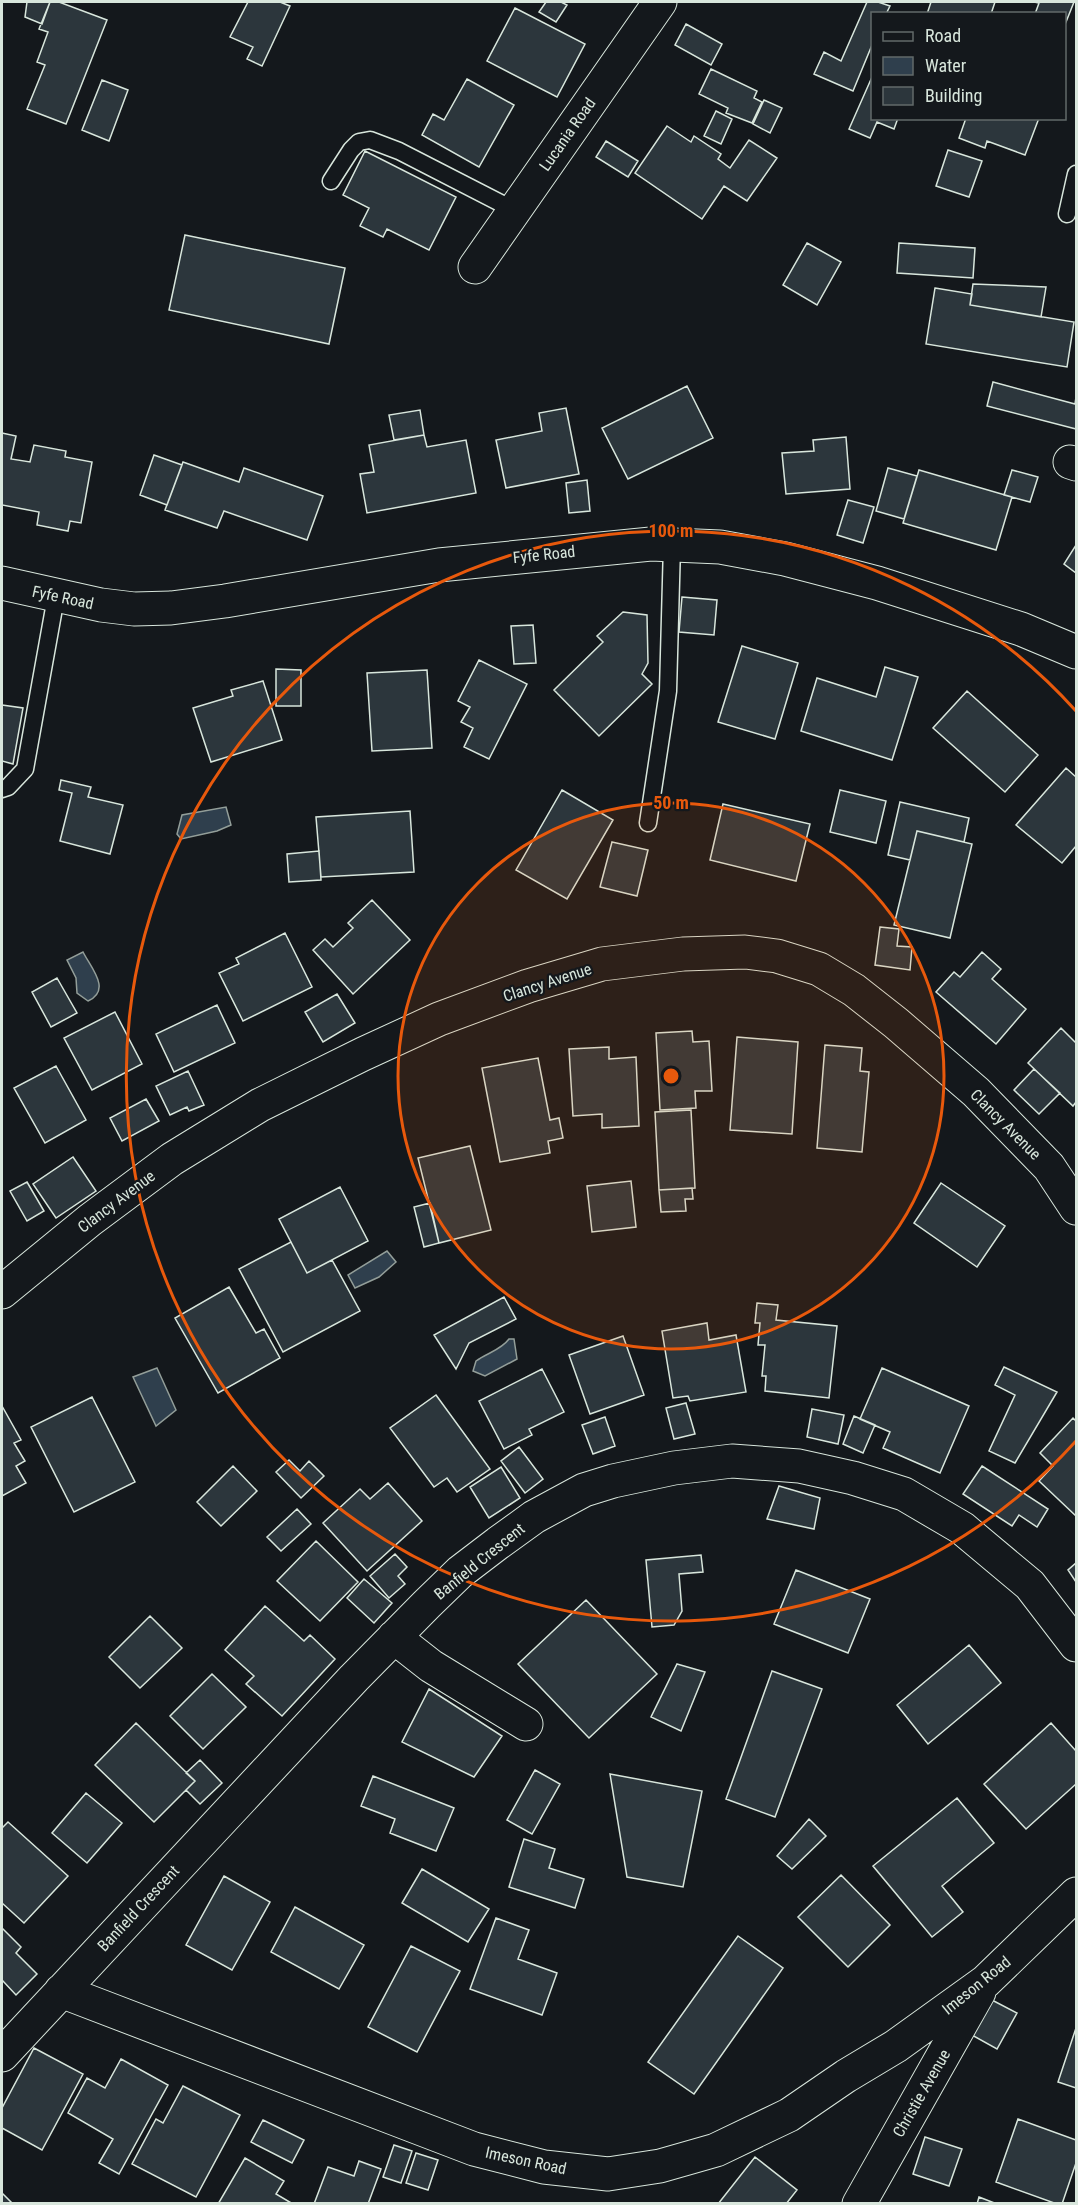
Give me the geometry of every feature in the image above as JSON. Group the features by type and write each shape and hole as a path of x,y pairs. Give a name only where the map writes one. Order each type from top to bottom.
{"street":[{"name":"Lucania Road","path":"475,267 660,2"},
{"name":"Fyfe Road","path":"2,583 56,597 134,609 171,608 439,565 651,544 720,547 785,559 866,580 1021,629 1077,652"},
{"name":"Clancy Avenue","path":"2,1292 90,1220 172,1159 260,1105 439,1019 528,986 602,964 683,954 745,952 777,956 819,969 854,990 976,1092 1049,1167 1077,1208"},
{"name":"Banfield Crescent","path":"2,2055 354,1678 460,1572 534,1517 584,1490 613,1481 674,1468 732,1461 799,1466 853,1478 904,1494 962,1528 1030,1585 1077,1645"},
{"path":"394,1637 431,1666 526,1724"},
{"name":"Imeson Road","path":"61,1991 474,2149 544,2167 609,2174 660,2166 717,2150 789,2115 846,2076 896,2046 985,1982 1077,1894"},
{"name":"Christie Avenue","path":"859,2204 985,1982"}],"lane":[{"path":"331,182 351,150 360,142 370,140 399,151 514,210"},
{"path":"1067,214 1077,174"},
{"path":"648,823 668,691 672,545"},
{"path":"2,789 8,787 25,769 56,597"}],"water":[{"path":"226,807 231,825 217,831 181,839 177,834 182,815"},
{"path":"83,952 98,978 99,985 95,996 88,1001 77,993 76,978 67,960"},
{"path":"387,1251 396,1262 379,1277 355,1288 348,1275"},
{"path":"509,1339 514,1339 517,1359 485,1376 473,1371 476,1361 498,1349"},
{"path":"157,1368 176,1410 156,1426 133,1377"}],"building":[{"path":"27,2 50,2 42,24 25,17"},
{"path":"50,2 59,2 107,20 66,124 27,109 45,65 37,62 48,32 39,29"},
{"path":"248,2 280,2 290,6 262,66 247,59 253,47 230,37"},
{"path":"546,2 561,2 567,5 556,22 539,12"},
{"path":"867,2 878,2 890,6 887,12 871,12 871,47 853,91 814,74 824,52 841,61"},
{"path":"931,2 995,2 992,12 928,12"},
{"path":"1034,2 1074,2 1066,22 1066,12 1036,12 1039,3"},
{"path":"515,8 585,44 557,97 487,61"},
{"path":"686,24 722,44 711,65 675,45"},
{"path":"711,69 757,91 754,98 762,102 752,123 726,113 728,108 699,94"},
{"path":"467,79 514,105 479,167 422,135 433,114 444,120"},
{"path":"871,79 871,120 897,120 894,129 877,122 870,138 849,129"},
{"path":"102,80 128,90 109,141 82,130"},
{"path":"764,100 782,108 770,133 753,124"},
{"path":"716,111 732,119 721,144 704,136"},
{"path":"965,120 1038,120 1025,155 987,141 985,148 959,138"},
{"path":"667,126 691,142 694,136 721,154 718,159 730,168 749,140 777,158 747,201 724,186 702,219 635,173"},
{"path":"606,141 638,161 628,177 596,157"},
{"path":"948,150 982,161 969,197 936,186"},
{"path":"365,151 456,197 429,250 387,229 383,237 360,226 369,208 343,195"},
{"path":"185,235 345,268 329,344 169,310"},
{"path":"807,243 841,262 817,305 783,285"},
{"path":"899,243 975,248 973,278 897,273"},
{"path":"973,284 1046,287 1041,317 970,305"},
{"path":"935,288 972,294 970,305 1074,322 1067,367 926,344"},
{"path":"993,382 1075,404 1076,397 1076,429 987,406"},
{"path":"687,386 713,438 628,479 602,428"},
{"path":"566,408 579,474 506,488 496,440 542,431 539,413"},
{"path":"420,410 424,435 394,440 389,415"},
{"path":"2,433 16,436 11,459 30,462 34,445 66,451 65,457 92,462 81,523 70,521 68,531 37,525 39,512 2,505"},
{"path":"424,435 427,447 466,440 476,493 367,513 360,474 374,472 369,445"},
{"path":"846,437 850,489 786,494 782,453 814,451 813,440"},
{"path":"154,455 182,465 167,505 140,495"},
{"path":"183,462 239,482 244,468 323,496 307,540 224,511 217,528 165,510"},
{"path":"888,468 917,476 904,519 876,511"},
{"path":"919,470 1012,497 996,550 903,523"},
{"path":"1012,470 1038,477 1030,502 1004,495"},
{"path":"587,480 590,511 569,513 566,483"},
{"path":"848,500 874,507 863,543 837,535"},
{"path":"1076,545 1076,573 1064,564"},
{"path":"682,597 717,600 714,635 679,632"},
{"path":"623,612 647,615 648,663 642,674 652,684 599,736 554,690 603,642 597,636"},
{"path":"533,625 536,663 514,664 511,626"},
{"path":"742,646 798,663 775,739 718,722"},
{"path":"479,660 527,684 489,759 464,747 473,728 461,722 470,707 458,701"},
{"path":"885,667 918,677 892,760 801,731 817,678 876,697"},
{"path":"276,669 301,670 301,706 276,706"},
{"path":"427,670 432,748 372,751 367,673"},
{"path":"263,681 282,740 211,762 193,708 233,696 231,690"},
{"path":"967,691 1038,755 1005,792 933,728"},
{"path":"2,705 23,708 13,764 2,761"},
{"path":"1066,768 1076,777 1076,846 1062,863 1016,825"},
{"path":"61,780 91,787 88,797 123,805 110,854 60,841 72,793 59,790"},
{"path":"562,790 613,820 567,899 516,870"},
{"path":"840,790 886,801 876,843 830,832"},
{"path":"900,802 969,818 964,842 917,831 910,860 888,855"},
{"path":"723,804 810,824 796,881 710,860"},
{"path":"410,811 414,872 321,877 316,817"},
{"path":"917,831 972,844 950,938 894,925"},
{"path":"612,842 648,850 637,896 600,887"},
{"path":"319,851 321,880 289,882 287,854"},
{"path":"372,900 410,940 353,994 313,950 325,939 333,947 353,928 348,923"},
{"path":"880,927 899,929 897,946 912,947 910,970 875,965"},
{"path":"285,933 312,987 243,1021 219,973 239,964 236,958"},
{"path":"982,952 1001,969 992,979 1026,1009 996,1044 936,992 954,972 960,977"},
{"path":"57,978 77,1013 51,1027 32,992"},
{"path":"337,994 355,1023 323,1042 305,1012"},
{"path":"217,1005 235,1043 174,1072 156,1034"},
{"path":"115,1012 142,1064 92,1090 64,1038"},
{"path":"1061,1028 1076,1043 1076,1102 1073,1106 1028,1063"},
{"path":"692,1031 693,1042 709,1041 712,1091 695,1091 696,1108 660,1110 656,1033"},
{"path":"737,1037 798,1042 792,1134 730,1130"},
{"path":"825,1045 862,1048 860,1071 869,1072 862,1152 817,1148"},
{"path":"609,1047 609,1059 636,1057 639,1126 602,1128 602,1114 573,1116 569,1049"},
{"path":"538,1058 550,1120 559,1118 563,1138 548,1141 550,1153 500,1162 482,1068"},
{"path":"56,1066 86,1120 45,1143 14,1088"},
{"path":"1034,1069 1060,1093 1039,1114 1014,1090"},
{"path":"188,1071 204,1105 189,1111 187,1107 170,1115 156,1086"},
{"path":"146,1099 159,1121 122,1141 110,1118"},
{"path":"691,1110 695,1188 659,1190 655,1112"},
{"path":"470,1146 491,1230 439,1243 418,1158"},
{"path":"73,1157 96,1191 56,1218 33,1184"},
{"path":"631,1181 636,1227 592,1232 587,1186"},
{"path":"27,1182 44,1211 27,1221 10,1191"},
{"path":"941,1183 1005,1226 977,1267 914,1223"},
{"path":"340,1187 368,1241 307,1273 279,1219"},
{"path":"692,1188 693,1199 685,1199 686,1211 661,1212 659,1190"},
{"path":"430,1203 439,1243 424,1247 414,1207"},
{"path":"291,1242 307,1273 332,1260 360,1311 283,1352 239,1269"},
{"path":"229,1287 256,1333 264,1329 280,1358 218,1393 175,1318"},
{"path":"504,1297 516,1319 469,1343 456,1369 434,1335"},
{"path":"757,1303 778,1305 776,1320 837,1326 829,1398 765,1391 766,1376 762,1376 765,1345 758,1345 760,1323 755,1323"},
{"path":"707,1323 709,1340 736,1335 746,1392 690,1401 688,1396 673,1398 662,1331"},
{"path":"623,1336 644,1395 590,1414 569,1355"},
{"path":"1004,1367 1057,1392 1015,1463 989,1451 1015,1395 995,1385"},
{"path":"882,1368 969,1406 940,1473 883,1448 890,1432 860,1419"},
{"path":"542,1369 564,1412 529,1429 532,1435 504,1449 479,1401"},
{"path":"436,1395 490,1469 457,1492 447,1478 434,1487 390,1428"},
{"path":"92,1397 135,1482 74,1512 31,1427"},
{"path":"686,1403 695,1434 674,1439 666,1408"},
{"path":"2,1406 21,1440 14,1443 25,1461 16,1466 26,1483 2,1496"},
{"path":"812,1409 844,1415 838,1444 807,1437"},
{"path":"854,1416 875,1425 863,1453 843,1444"},
{"path":"605,1417 615,1446 593,1454 582,1425"},
{"path":"1073,1418 1076,1421 1076,1516 1039,1481 1053,1466 1040,1453"},
{"path":"519,1447 543,1479 525,1493 501,1461"},
{"path":"289,1460 300,1471 309,1461 324,1476 301,1498 276,1472"},
{"path":"233,1466 257,1491 221,1526 197,1502"},
{"path":"982,1466 1048,1509 1037,1527 1019,1515 1012,1526 963,1494"},
{"path":"501,1467 520,1498 489,1518 470,1487"},
{"path":"388,1483 422,1521 367,1571 323,1523 360,1489 370,1499"},
{"path":"779,1486 820,1498 814,1529 767,1519"},
{"path":"297,1509 311,1524 281,1551 267,1537"},
{"path":"316,1541 358,1582 320,1621 277,1581"},
{"path":"395,1554 407,1567 398,1576 405,1584 389,1598 370,1576"},
{"path":"701,1555 703,1572 679,1574 682,1611 674,1625 652,1627 646,1560"},
{"path":"1076,1563 1076,1582 1068,1570"},
{"path":"796,1570 870,1599 848,1653 774,1624"},
{"path":"364,1579 392,1603 374,1623 347,1598"},
{"path":"586,1600 657,1674 589,1738 518,1664"},
{"path":"265,1606 304,1641 310,1635 335,1659 282,1716 246,1684 254,1676 225,1650"},
{"path":"150,1616 182,1648 140,1688 109,1657"},
{"path":"969,1645 1001,1683 928,1744 897,1705"},
{"path":"677,1664 705,1672 681,1731 651,1717"},
{"path":"772,1671 822,1689 775,1817 726,1799"},
{"path":"212,1674 246,1707 203,1749 170,1716"},
{"path":"429,1689 502,1736 474,1777 402,1742"},
{"path":"136,1723 195,1781 154,1822 95,1765"},
{"path":"1051,1723 1076,1751 1076,1784 1026,1829 984,1784"},
{"path":"200,1760 222,1783 200,1804 186,1790 195,1781 186,1773"},
{"path":"535,1770 560,1784 532,1834 507,1820"},
{"path":"610,1774 702,1791 683,1887 627,1877"},
{"path":"373,1776 454,1808 436,1851 390,1833 395,1819 361,1806"},
{"path":"86,1793 122,1823 87,1863 52,1833"},
{"path":"957,1798 994,1843 942,1886 963,1912 932,1937 873,1866"},
{"path":"809,1819 826,1836 792,1869 777,1856"},
{"path":"8,1822 68,1876 24,1923 2,1903 2,1828"},
{"path":"524,1839 555,1849 549,1868 584,1879 575,1908 509,1887"},
{"path":"422,1869 489,1909 468,1942 402,1903"},
{"path":"841,1875 890,1925 848,1967 798,1917"},
{"path":"224,1876 270,1902 232,1970 186,1945"},
{"path":"295,1907 364,1945 339,1989 271,1952"},
{"path":"496,1918 529,1930 518,1959 557,1973 542,2015 470,1989"},
{"path":"2,1928 21,1947 16,1953 37,1974 16,1995 2,1980"},
{"path":"738,1936 783,1968 694,2094 648,2062"},
{"path":"411,1946 460,1971 417,2052 368,2027"},
{"path":"990,1999 1017,2013 997,2049 970,2034"},
{"path":"1076,2028 1076,2088 1058,2082"},
{"path":"34,2048 83,2074 42,2150 2,2128 2,2108"},
{"path":"121,2059 168,2085 119,2174 99,2163 113,2139 68,2113 87,2078 105,2088"},
{"path":"183,2086 240,2115 196,2197 132,2164 156,2119 163,2123"},
{"path":"1018,2119 1076,2140 1076,2163 1062,2204 996,2182"},
{"path":"263,2120 304,2140 292,2163 251,2142"},
{"path":"925,2137 962,2149 949,2186 913,2174"},
{"path":"394,2145 412,2151 401,2183 383,2177"},
{"path":"416,2153 438,2160 428,2190 406,2183"},
{"path":"755,2157 797,2190 786,2204 718,2204"},
{"path":"245,2158 284,2181 276,2194 293,2204 218,2204"},
{"path":"359,2161 381,2169 368,2204 314,2204 328,2167 354,2176"},
{"path":"2,2193 13,2204 2,2204"},
{"path":"979,2197 997,2204 977,2204"}]}
